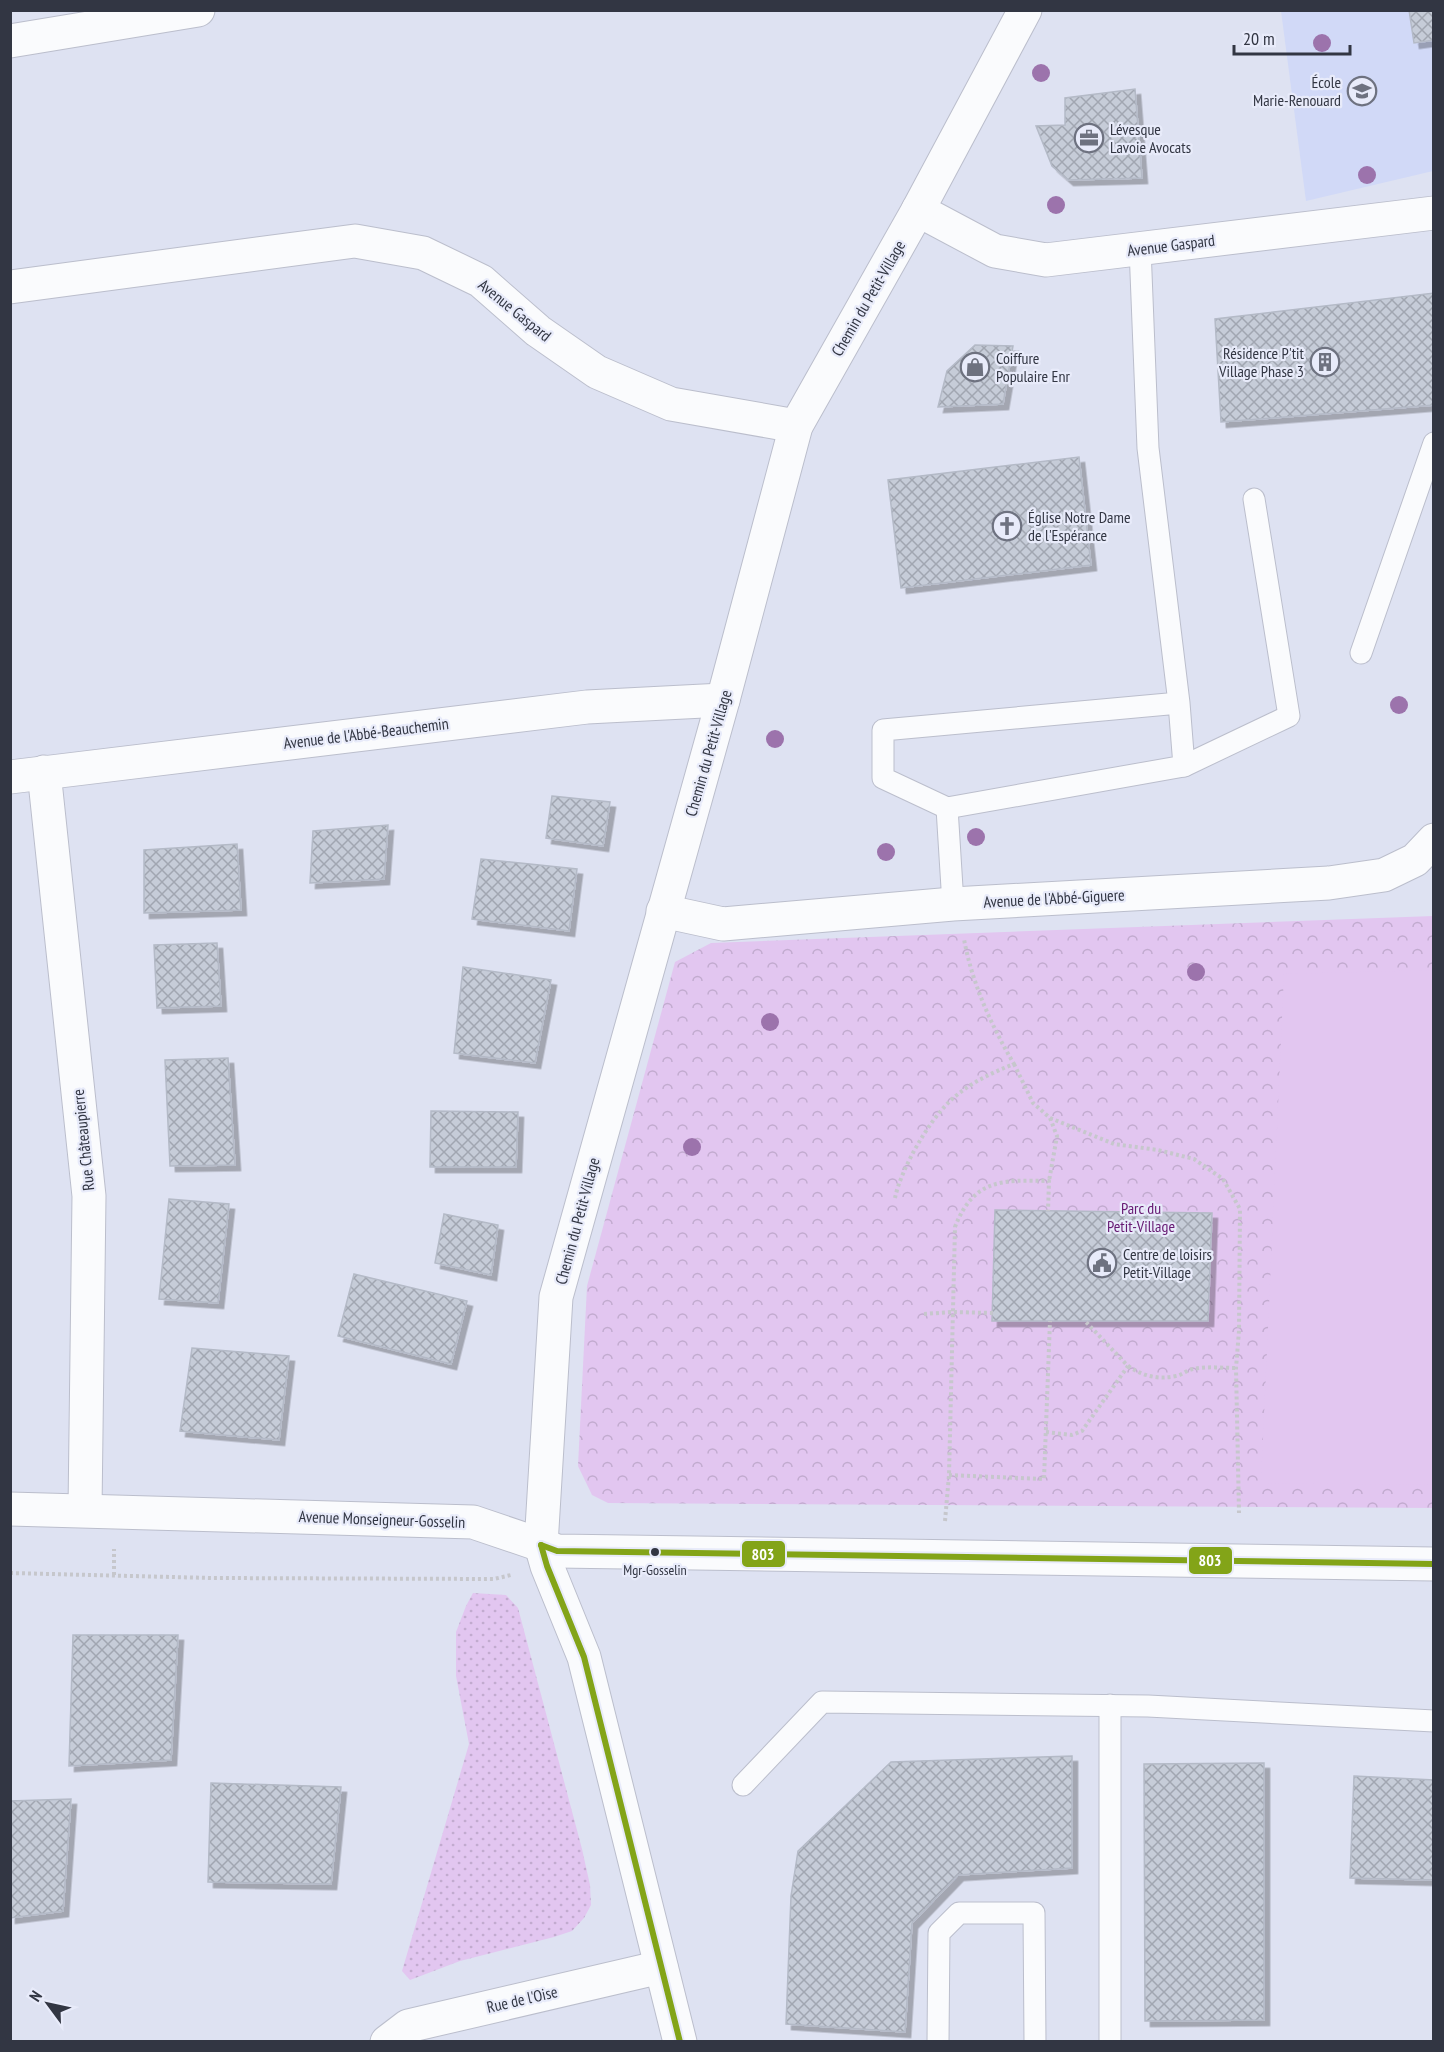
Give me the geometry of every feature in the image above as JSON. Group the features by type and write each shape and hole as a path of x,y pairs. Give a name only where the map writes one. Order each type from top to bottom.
{"street":[{"path":"10,41 198,10"},
{"name":"Chemin du Petit-Village","path":"544,1555 556,1297 723,700 796,426 918,210 1025,10"},
{"name":"Avenue Gaspard","path":"918,210 995,251 1046,260 1434,213"},
{"name":"Avenue Gaspard","path":"10,287 355,241 423,253 481,280 538,331 597,372 671,404 796,426"},
{"name":"Avenue de l'Abbé-Beauchemin","path":"10,777 586,706 723,700"},
{"name":"Rue Châteaupierre","path":"44,772 89,1196 86,1510"},
{"name":"Avenue de l'Abbé-Giguere","path":"663,911 723,924 953,904 1329,883 1384,875 1415,860 1434,840"},
{"name":"Avenue Monseigneur-Gosselin","path":"10,1509 472,1522 544,1555 557,1551 1434,1564"},
{"path":"544,1555 584,1657 680,2042"},
{"name":"Rue de l'Oise","path":"387,2042 408,2026 661,1966"}],"lane":[{"path":"1140,249 1148,448 1179,703 1184,766"},
{"path":"1361,653 1434,443"},
{"path":"1179,703 883,730 883,778 947,808 1184,766 1289,716 1254,499"},
{"path":"947,808 953,904"},
{"path":"743,1785 822,1702 1110,1705 1434,1721"},
{"path":"1110,1705 1110,2042"},
{"path":"938,2042 939,1933 959,1913 1012,1912 1034,1912 1035,2042"}],"path":[{"path":"953,904 962,925 969,965 984,1005 1033,1103 1050,1118 1114,1144 1194,1158 1223,1179 1240,1209 1239,1331 1236,1368 1239,1513"},
{"path":"895,1198 898,1182 910,1156 949,1102 975,1082 1014,1064"},
{"path":"1048,1211 1049,1181 1058,1136 1050,1118"},
{"path":"943,1557 949,1475 955,1227 962,1210 976,1194 994,1184 1018,1180 1049,1181"},
{"path":"924,1314 993,1313"},
{"path":"949,1475 1044,1479 1050,1321"},
{"path":"1085,1321 1128,1366 1139,1374 1160,1378 1178,1376 1191,1369 1206,1367 1236,1368"},
{"path":"1046,1432 1072,1435 1082,1431 1128,1366"},
{"path":"10,1573 212,1578 494,1579 544,1555"}],"shaded area":[{"name":"École Marie-Renouard","path":"1281,11 1433,11 1433,171 1306,201"}],"green space":[{"name":"Parc du Petit-Village","path":"1433,916 1433,1508 608,1503 592,1495 578,1466 587,1286 675,962 711,943"},
{"path":"1433,970 1433,1485 1261,1483 1284,974"},
{"path":"473,1593 506,1595 518,1608 582,1849 590,1885 591,1905 584,1918 572,1931 460,1961 410,1980 402,1971 469,1744 456,1676 456,1632"}],"building":[{"path":"1409,10 1434,10 1434,40 1414,43"},
{"name":"Lévesque Lavoie Avocats","path":"1135,89 1142,178 1068,180 1052,166 1036,126 1065,125 1065,98"},
{"name":"Résidence P'tit Village Phase 3","path":"1434,293 1434,405 1221,422 1215,319"},
{"path":"975,345 1013,346 1003,404 938,407 947,371"},
{"path":"1079,457 1091,565 901,588 888,480"},
{"path":"552,796 610,802 603,846 546,838"},
{"path":"388,825 384,879 310,883 313,831"},
{"path":"237,844 241,910 144,913 144,850"},
{"path":"481,859 577,869 569,931 472,919"},
{"path":"217,943 221,1006 157,1008 154,945"},
{"path":"463,967 551,980 535,1063 454,1053"},
{"path":"228,1058 235,1165 170,1166 165,1060"},
{"path":"431,1111 518,1112 516,1167 430,1167"},
{"path":"169,1199 229,1204 218,1303 159,1299"},
{"name":"Centre de loisirs Petit-Village","path":"995,1210 1212,1213 1208,1321 992,1321"},
{"path":"444,1214 498,1225 491,1275 435,1263"},
{"path":"354,1274 467,1301 451,1364 338,1336"},
{"path":"192,1348 289,1356 279,1440 180,1431"},
{"path":"73,1635 178,1635 171,1760 69,1766"},
{"path":"1072,1756 1072,1868 958,1875 912,1923 905,2032 786,2024 791,1896 798,1851 891,1762"},
{"path":"1264,1763 1264,2020 1145,2021 1144,1764"},
{"path":"1354,1776 1434,1780 1434,1880 1350,1878"},
{"path":"211,1783 341,1787 331,1884 208,1882"},
{"path":"71,1799 63,1911 10,1918 10,1801"}],"transit line":[{"name":"803","path":"541,1545 557,1551 1434,1564"},
{"name":"803","path":"541,1545 547,1566 584,1657 680,2042"}],"place":[{"name":"École Marie-Renouard","path":"1362,91"},
{"name":"Lévesque Lavoie Avocats","path":"1089,138"},
{"name":"Résidence P'tit Village Phase 3","path":"1325,362"},
{"name":"Coiffure Populaire Enr","path":"975,367"},
{"name":"Église Notre Dame de l'Espérance","path":"1007,526"},
{"name":"Centre de loisirs Petit-Village","path":"1102,1263"},
{"name":"Mgr-Gosselin","path":"655,1552"}]}
